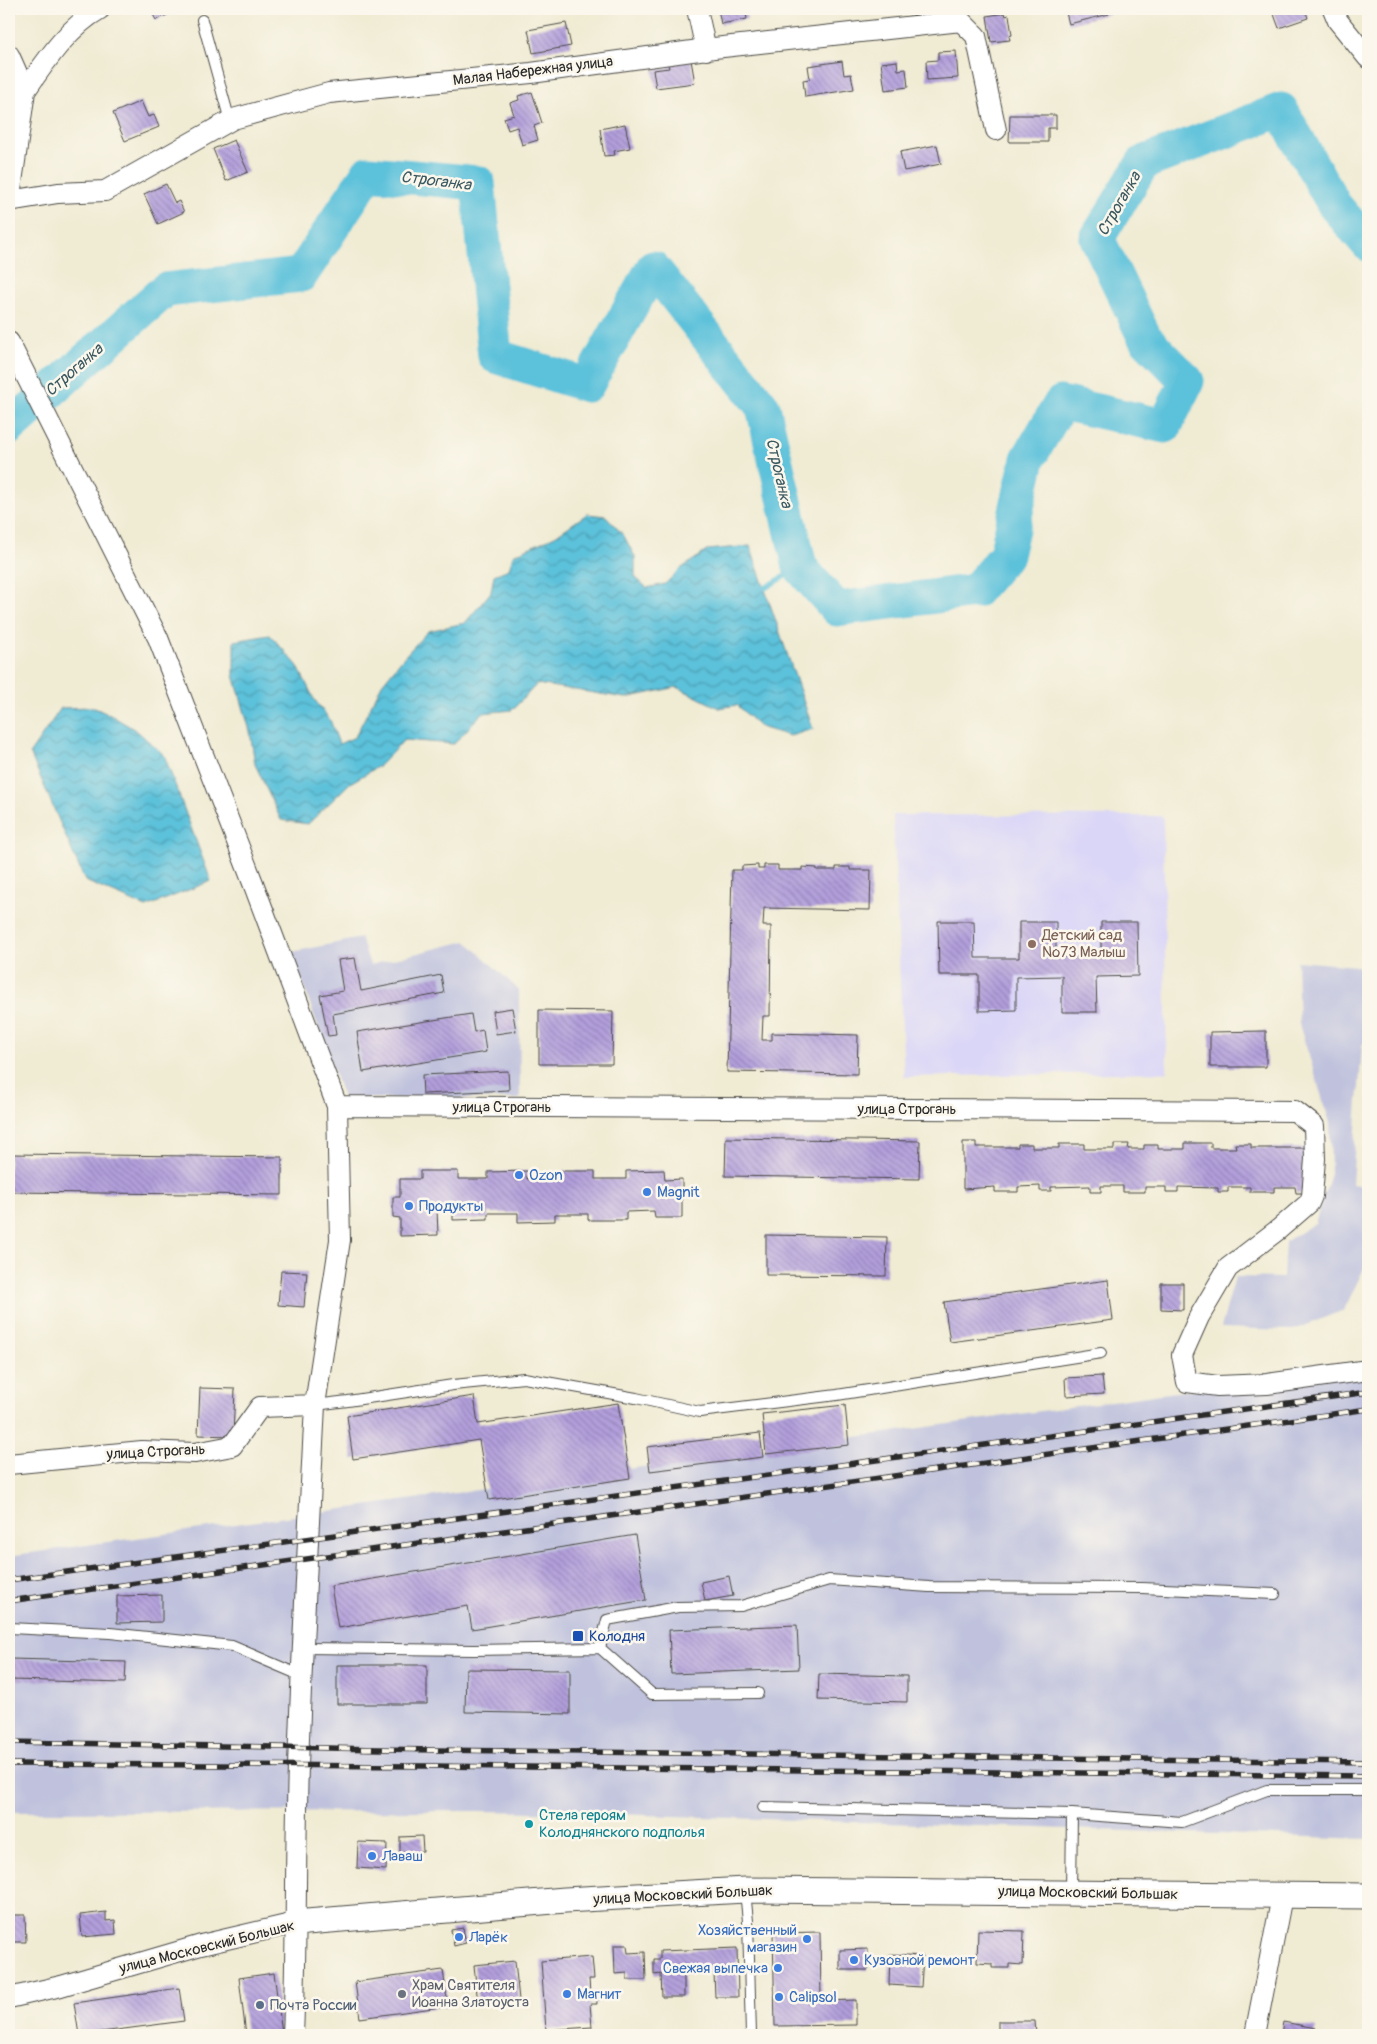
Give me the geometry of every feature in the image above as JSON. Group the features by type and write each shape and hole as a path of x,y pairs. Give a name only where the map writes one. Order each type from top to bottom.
{"street":[{"path":"9,202 25,91 60,44 85,17 100,9"},
{"path":"697,9 706,50"},
{"path":"1333,9 1338,21 1368,58"},
{"name":"Малая Набережная улица","path":"9,202 58,193 105,191 230,121 328,93 531,73 706,50 961,21 976,36 996,130"},
{"path":"9,55 25,91"},
{"path":"9,342 158,638 337,1106 340,1240 315,1405 302,1676 293,2035"},
{"name":"улица Строгань","path":"337,1106 1295,1111 1314,1126 1315,1159 1312,1196 1308,1203 1280,1229 1228,1268 1199,1317 1182,1355 1187,1382 1218,1386 1267,1384 1368,1370"},
{"name":"улица Строгань","path":"9,1464 142,1451 195,1452 232,1446 260,1407 315,1405"},
{"name":"улица Московский Большак","path":"9,1998 61,1986 201,1945 295,1923 565,1900 745,1890 1368,1896"},
{"path":"1255,2035 1282,1896"}],"lane":[{"path":"202,20 230,121"},
{"path":"315,1405 348,1402 453,1385 524,1378 636,1398 700,1412 838,1396 1101,1353"},
{"path":"600,1648 607,1620 678,1607 741,1606 829,1580 929,1588 1142,1588 1274,1594"},
{"path":"9,1628 110,1634 232,1646 302,1676"},
{"path":"304,1648 474,1650 600,1648 652,1694 758,1693"},
{"path":"764,1808 1072,1814 1182,1822 1267,1790 1368,1790"},
{"path":"1071,1893 1072,1814"},
{"path":"745,1890 748,1921 751,2035"}],"shaded area":[{"name":"Детский сад №73 Малыш","path":"893,815 1163,816 1167,1072 904,1077"},
{"path":"361,938 370,965 466,941 519,990 520,1099 343,1098 292,952"},
{"path":"1297,961 1368,967 1368,1038 1362,1045 1352,1184 1368,1187 1368,1260 1344,1310 1293,1330 1221,1328 1235,1277 1283,1278 1285,1242 1315,1223 1331,1174 1330,1123 1299,1024"},
{"path":"1368,1365 1368,1839 585,1813 478,1811 9,1812 9,1556"}],"water":[{"path":"587,514 606,516 624,536 635,557 635,577 647,588 665,584 679,570 708,550 750,546 813,729 790,736 760,727 737,705 719,708 677,687 626,698 537,684 512,710 482,713 454,744 404,740 379,766 350,783 308,824 281,820 255,764 250,731 234,675 234,641 270,635 297,665 314,699 330,720 339,744 355,737 382,684 428,631 465,623 491,592 494,575 509,569 513,555 555,536"},
{"path":"93,707 137,731 164,755 211,881 146,907 85,881 30,753 61,708"}],"building":[{"path":"150,9 177,9 178,10 156,20"},
{"path":"718,9 745,9 747,19 721,24"},
{"path":"1065,9 1108,9 1109,14 1069,24"},
{"path":"1272,9 1305,9 1308,18 1279,28"},
{"path":"1005,13 1006,16 1009,15 1012,35 1009,36 1010,40 991,42 987,16"},
{"path":"566,23 571,46 533,53 528,30"},
{"path":"956,51 958,78 927,80 926,61 938,60 938,52"},
{"path":"691,60 695,83 656,88 653,70 669,68 668,64"},
{"path":"842,61 844,75 851,74 854,89 805,97 803,80 810,79 808,66"},
{"path":"897,61 898,70 906,69 908,87 885,90 881,63"},
{"path":"532,92 542,123 534,126 538,140 522,145 517,127 508,130 504,118 514,115 510,103 519,100 518,96"},
{"path":"141,101 148,117 154,115 159,127 125,141 113,113"},
{"path":"1010,115 1056,115 1056,128 1048,128 1048,142 1009,142"},
{"path":"625,124 630,148 614,151 615,155 604,156 600,129"},
{"path":"234,140 248,172 226,181 213,149"},
{"path":"937,145 941,164 904,171 900,152"},
{"path":"166,184 175,203 179,201 184,212 158,224 144,194"},
{"path":"758,865 758,869 764,869 764,865 778,865 778,870 802,870 802,867 817,868 817,870 836,870 836,867 850,867 850,870 871,870 870,910 764,908 763,926 771,926 770,1016 763,1016 762,1040 772,1040 772,1033 858,1035 857,1074 727,1072 732,870 742,870 742,866"},
{"path":"938,921 974,921 975,958 1019,958 1019,922 1056,922 1056,957 1101,957 1101,922 1137,922 1138,976 1096,977 1097,1012 1062,1012 1062,976 1016,977 1016,1010 979,1011 979,975 939,975"},
{"path":"355,958 361,991 441,975 444,993 333,1014 336,1035 328,1036 320,995 343,991 338,960"},
{"path":"512,1008 516,1031 496,1034 493,1011"},
{"path":"539,1010 613,1011 612,1064 539,1064"},
{"path":"471,1014 474,1032 483,1030 486,1052 363,1072 357,1032"},
{"path":"1266,1031 1266,1067 1210,1067 1210,1032"},
{"path":"508,1071 509,1090 423,1094 422,1075"},
{"path":"726,1138 920,1141 919,1179 725,1176"},
{"path":"963,1142 976,1142 976,1147 1018,1147 1018,1144 1032,1144 1032,1148 1059,1148 1059,1144 1084,1144 1084,1149 1114,1149 1114,1144 1129,1144 1128,1149 1144,1149 1144,1145 1158,1145 1158,1149 1185,1149 1185,1143 1211,1143 1211,1148 1236,1148 1235,1144 1251,1144 1251,1148 1305,1148 1305,1193 1296,1193 1295,1187 1274,1187 1274,1192 1250,1192 1250,1187 1228,1187 1228,1192 1218,1192 1218,1188 1178,1187 1178,1192 1166,1192 1166,1187 1145,1187 1145,1192 1123,1192 1123,1186 1101,1186 1101,1192 1090,1192 1090,1186 1051,1187 1051,1191 1040,1191 1040,1186 1018,1187 1018,1192 995,1192 995,1187 963,1189"},
{"path":"9,1154 282,1157 282,1195 9,1192"},
{"path":"664,1170 665,1180 682,1179 682,1218 655,1218 654,1211 626,1212 626,1220 588,1220 588,1214 555,1214 555,1221 518,1222 518,1213 488,1213 488,1219 453,1220 453,1208 437,1209 438,1235 400,1236 400,1218 393,1217 393,1197 400,1197 400,1179 420,1179 420,1171 458,1171 458,1179 488,1179 488,1172 527,1171 527,1179 559,1178 559,1171 595,1171 595,1179 626,1179 626,1171"},
{"path":"766,1235 887,1237 886,1276 766,1275"},
{"path":"281,1271 307,1272 304,1307 278,1305"},
{"path":"1108,1280 1113,1320 950,1342 944,1302"},
{"path":"1161,1283 1183,1283 1183,1310 1161,1309"},
{"path":"1102,1376 1104,1394 1066,1396 1065,1378"},
{"path":"200,1388 235,1389 233,1436 198,1435"},
{"path":"474,1396 478,1424 618,1403 630,1478 489,1500 479,1440 353,1459 347,1416"},
{"path":"845,1405 849,1445 766,1454 762,1414"},
{"path":"760,1433 763,1457 650,1471 647,1447"},
{"path":"635,1535 646,1600 472,1629 468,1606 338,1628 331,1586"},
{"path":"729,1576 733,1596 705,1601 701,1582"},
{"path":"162,1595 162,1622 117,1623 117,1596"},
{"path":"797,1625 799,1669 671,1674 669,1630"},
{"path":"11,1659 126,1662 125,1683 11,1680"},
{"path":"337,1665 427,1665 427,1704 337,1704"},
{"path":"466,1669 570,1670 570,1714 465,1712"},
{"path":"819,1674 907,1676 907,1702 818,1700"},
{"path":"422,1836 423,1852 400,1853 400,1837"},
{"name":"Лаваш","path":"358,1842 387,1843 386,1870 357,1868"},
{"path":"106,1912 106,1921 115,1920 116,1934 82,1937 80,1915"},
{"path":"9,1915 25,1915 26,1942 9,1942"},
{"name":"Ларёк","path":"463,1928 466,1943 454,1946 451,1930"},
{"path":"978,1930 1024,1931 1023,1965 1009,1964 1009,1968 992,1968 992,1964 977,1963"},
{"path":"820,1932 821,2001 856,2000 856,2025 775,2026 773,1933"},
{"path":"614,1945 627,1945 628,1953 645,1952 646,1980 627,1980 627,1973 615,1974"},
{"path":"737,1948 738,1997 715,1997 714,1973 684,1974 684,1997 662,1997 661,1974 654,1975 654,1959 660,1959 660,1951"},
{"name":"Кузовной ремонт","path":"868,1949 868,1970 840,1970 840,1950"},
{"path":"890,1954 923,1956 921,1987 889,1985"},
{"name":"Магнит","path":"592,1957 594,1979 589,1979 590,1994 596,1993 597,2004 590,2004 592,2027 546,2030 541,1961"},
{"path":"515,1961 519,2000 478,2004 474,1965"},
{"name":"Храм Святителя Иоанна Златоуста","path":"443,1970 448,2006 360,2018 355,1982"},
{"name":"Почта России","path":"274,1973 282,2033 246,2035 239,1978"},
{"path":"179,1988 184,2021 79,2035 74,2003"},
{"path":"998,2021 1035,2021 1036,2035 998,2035"},
{"path":"1283,2022 1316,2028 1314,2035 1281,2035"}],"waterway":[{"name":"Строганка","path":"9,428 165,290 301,275 368,173 478,183 495,356 587,385 653,268 763,407 800,567 837,609 975,591 1006,555 1028,459 1061,403 1165,426 1187,381 1145,338 1097,238 1143,163 1281,110 1335,206 1368,244"},
{"path":"765,588 800,567"}],"railway":[{"path":"9,1580 1368,1392"},
{"path":"9,1601 1368,1409"},
{"path":"9,1742 433,1750 1368,1762"},
{"path":"9,1764 432,1766 1368,1776"}],"place":[{"name":"Детский сад №73 Малыш","path":"1032,944"},
{"name":"Ozon","path":"519,1175"},
{"name":"Magnit","path":"647,1192"},
{"name":"Продукты","path":"409,1206"},
{"name":"Колодня","path":"578,1636"},
{"name":"Стела героям Колоднянского подполья","path":"529,1824"},
{"name":"Лаваш","path":"372,1856"},
{"name":"Ларёк","path":"459,1937"},
{"name":"Хозяйственный магазин","path":"807,1939"},
{"name":"Кузовной ремонт","path":"854,1960"},
{"name":"Свежая выпечка","path":"778,1968"},
{"name":"Храм Святителя Иоанна Златоуста","path":"402,1994"},
{"name":"Магнит","path":"567,1994"},
{"name":"Сalipsol","path":"779,1997"},
{"name":"Почта России","path":"260,2005"}]}
